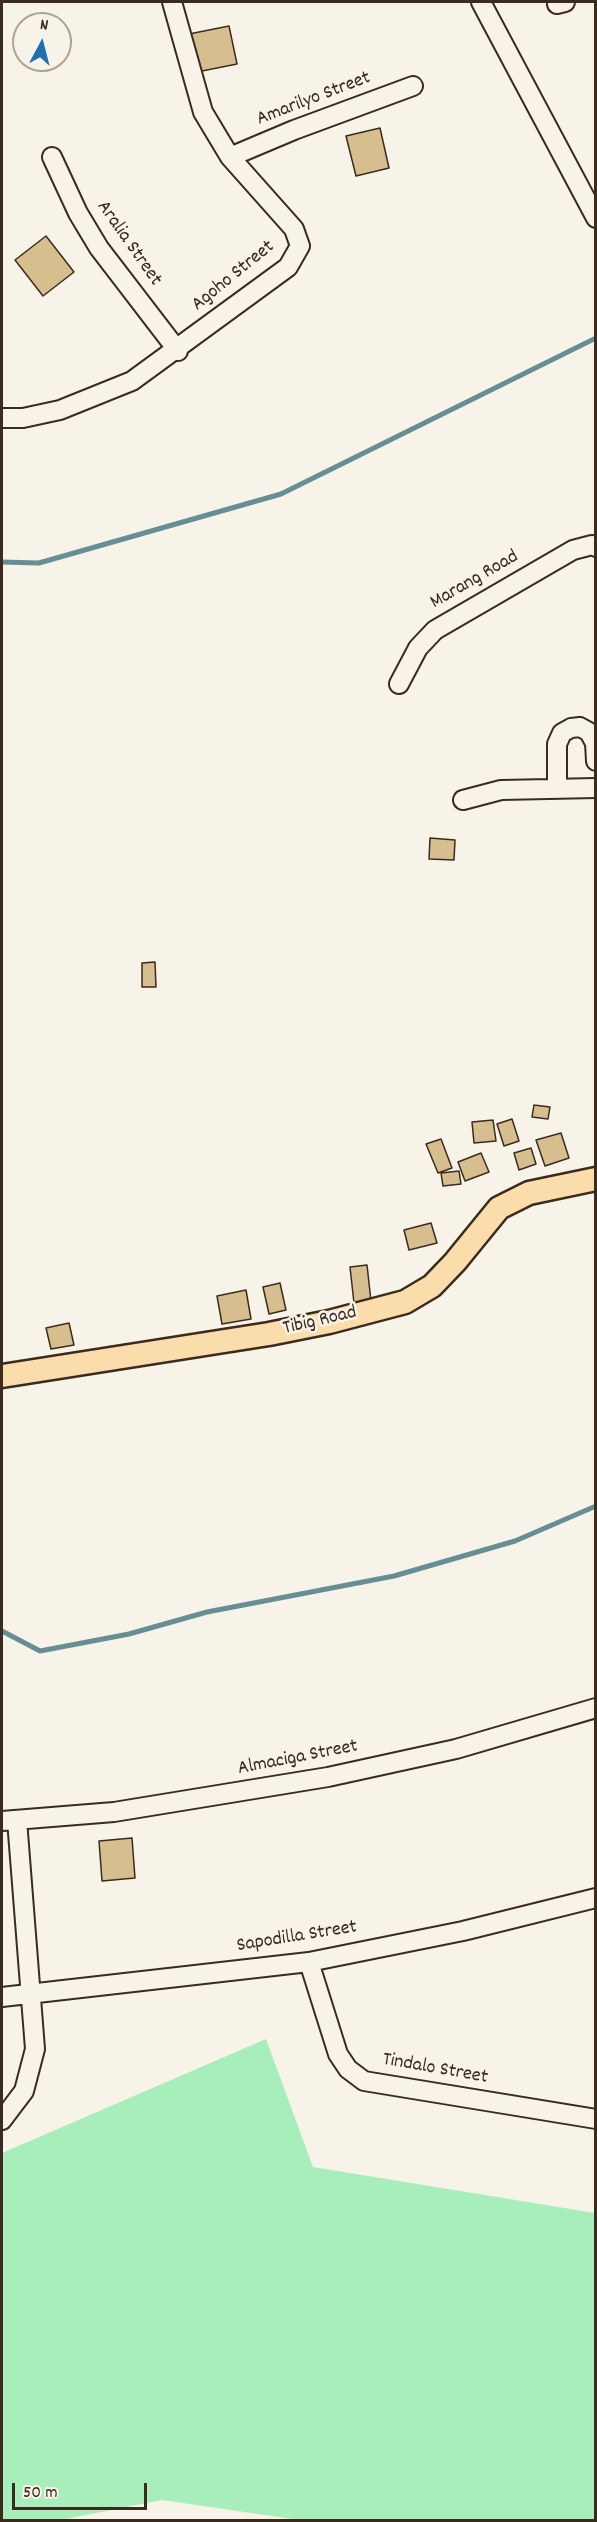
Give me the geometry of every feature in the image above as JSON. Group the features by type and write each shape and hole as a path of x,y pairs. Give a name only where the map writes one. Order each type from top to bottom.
{"main road":[{"name":"Tibig Road","path":"2,1376 279,1332 405,1302 432,1286 499,1208 528,1193 596,1179"}],"street":[{"name":"Agoho Street","path":"2,418 23,418 89,400 132,381 178,351 288,267 300,246 294,229 231,157 203,112 172,2"},
{"path":"481,2 543,123 596,218"},
{"name":"Amarilyo Street","path":"231,157 294,130 413,86"},
{"name":"Aralia Street","path":"52,157 78,213 99,248 178,351"},
{"name":"Marang Road","path":"399,684 418,648 435,630 573,550 592,545 596,547"},
{"path":"557,788 558,744 562,733 571,728 580,727 589,732 595,743 596,761"},
{"path":"463,800 501,790 596,788"},
{"name":"Almaciga Street","path":"9,1820 114,1812 328,1777 456,1749 596,1708"},
{"path":"2,2120 24,2091 35,2049 9,1820"},
{"name":"Sapodilla Street","path":"2,1997 309,1962 463,1931 596,1898"},
{"name":"Tindalo Street","path":"309,1962 338,2054 348,2069 364,2081 596,2119"}],"green space":[{"path":"266,2039 313,2167 595,2213 595,2520 299,2520 162,2500 61,2520 2,2520 2,2153"}],"building":[{"path":"229,26 237,64 197,72 189,34"},
{"path":"380,128 389,168 356,176 346,136"},
{"path":"46,236 74,272 43,296 15,260"},
{"path":"430,838 455,840 454,860 429,859"},
{"path":"155,962 156,987 142,987 142,963"},
{"path":"534,1105 550,1107 548,1119 532,1117"},
{"path":"512,1119 519,1141 504,1146 497,1124"},
{"path":"493,1120 496,1141 474,1143 472,1122"},
{"path":"561,1133 569,1158 545,1166 536,1140"},
{"path":"441,1139 452,1168 438,1173 426,1144"},
{"path":"531,1148 536,1164 519,1170 514,1153"},
{"path":"481,1153 489,1172 465,1181 458,1162"},
{"path":"459,1171 461,1184 443,1186 441,1173"},
{"path":"431,1223 437,1243 409,1250 404,1230"},
{"path":"367,1265 371,1301 354,1303 350,1267"},
{"path":"280,1283 286,1310 269,1314 263,1287"},
{"path":"246,1290 251,1319 222,1324 217,1296"},
{"path":"69,1323 74,1345 51,1349 46,1328"},
{"path":"132,1838 135,1878 102,1881 99,1841"}],"waterway":[{"path":"2,562 39,563 281,494 596,338"},
{"path":"2,1631 40,1651 129,1634 207,1612 394,1576 515,1541 596,1506"}]}
